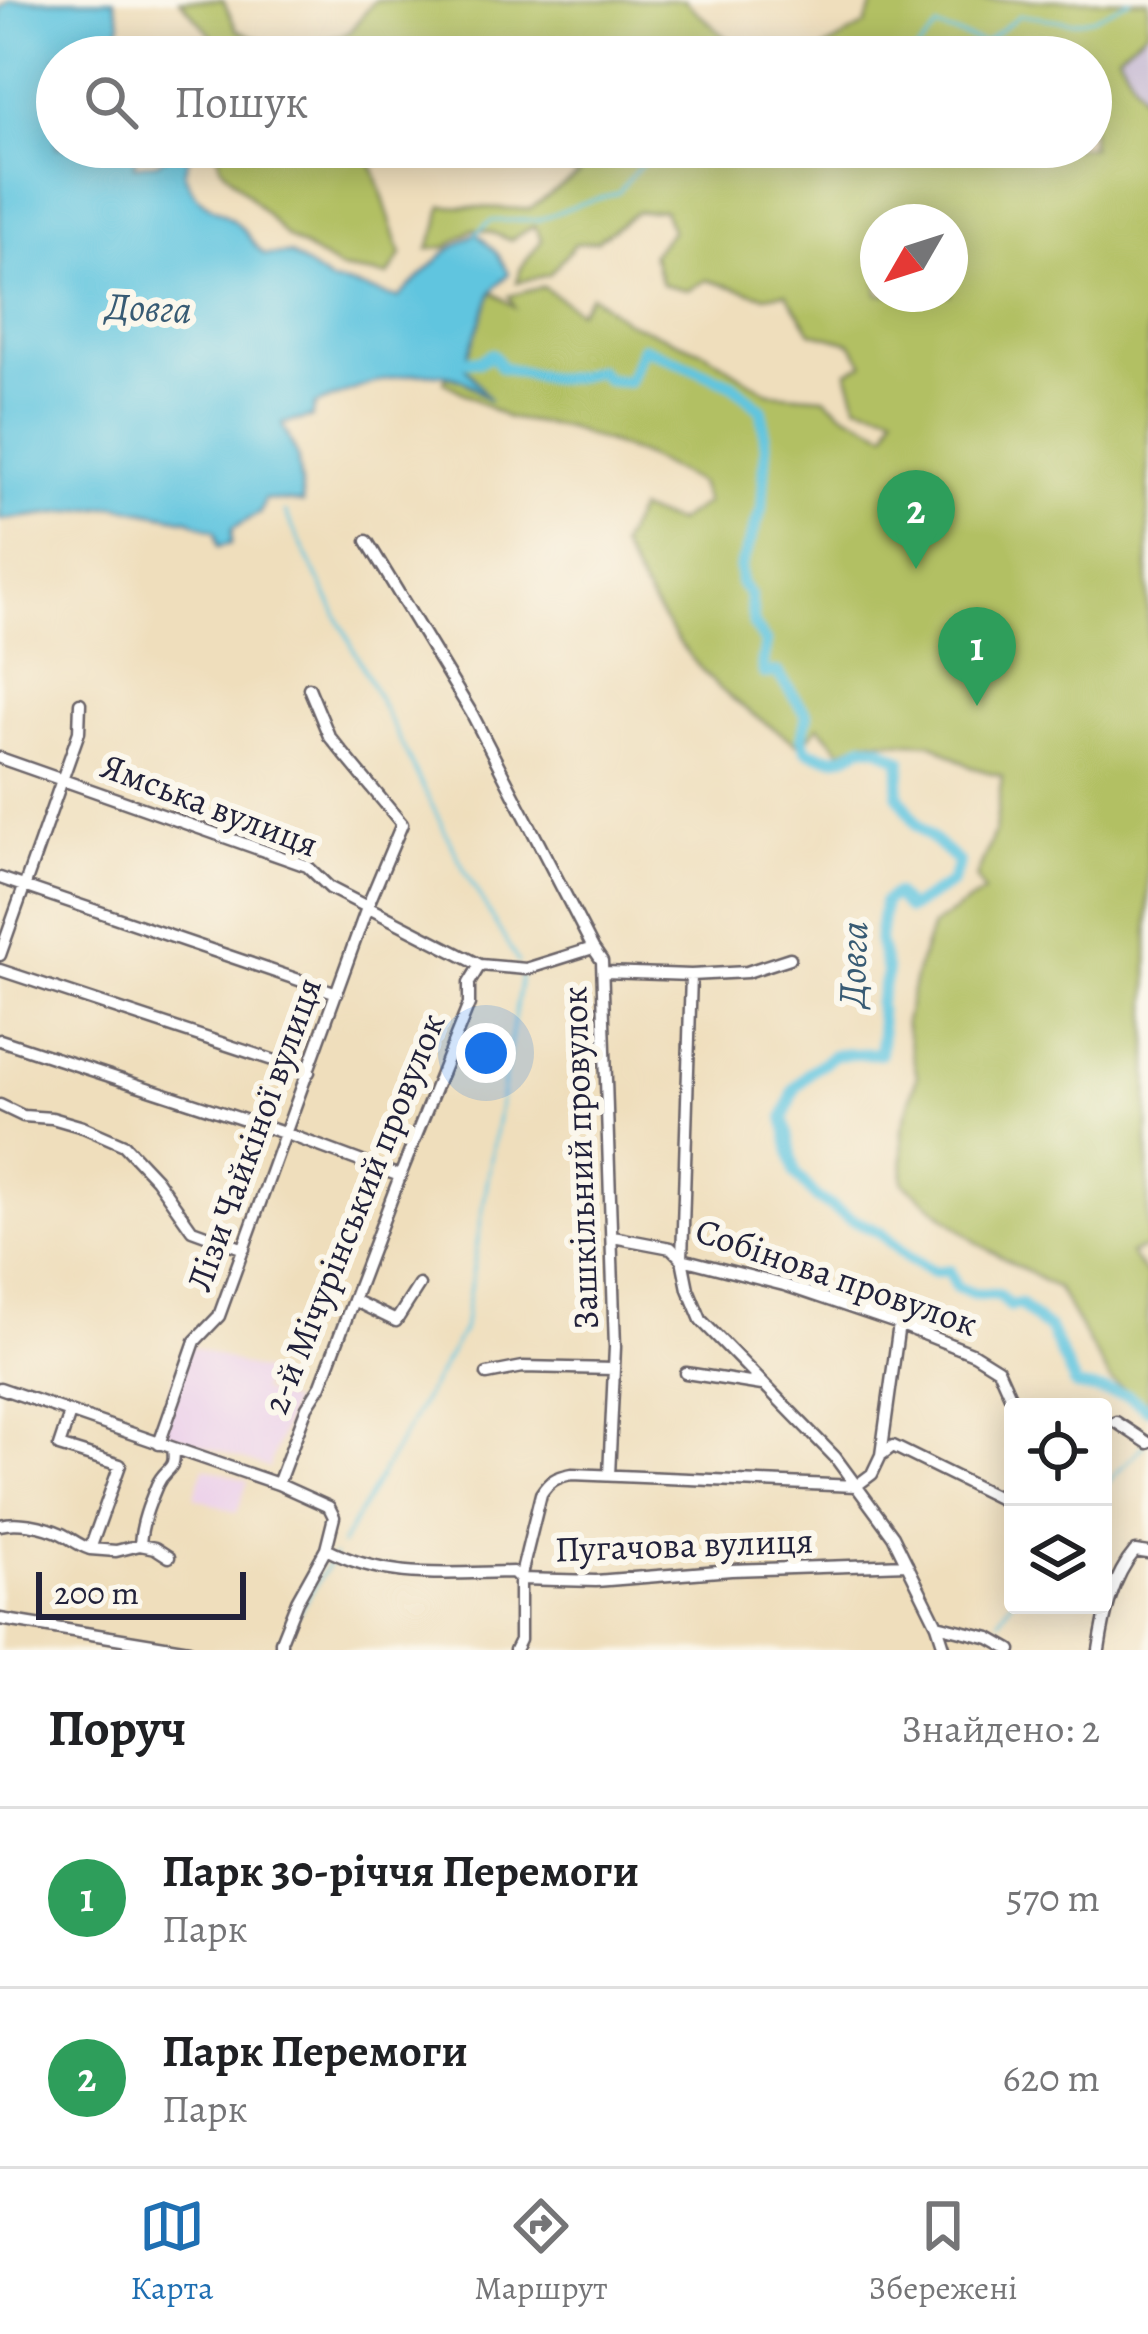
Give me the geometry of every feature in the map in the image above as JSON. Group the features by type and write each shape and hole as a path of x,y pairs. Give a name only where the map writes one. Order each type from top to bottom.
{"street":[{"name":"Зашкільний провулок","path":"367,541 472,714 602,961 613,1238 614,1370 608,1475"},
{"name":"Лізи Чайкіної вулиця","path":"159,1444 195,1341 219,1316 368,905 402,824 329,736 308,688"},
{"path":"0,955 79,732 80,703"},
{"name":"Ямська вулиця","path":"0,758 307,866 330,888 480,965 526,969 593,948"},
{"path":"0,878 337,993"},
{"path":"604,972 746,972 790,958"},
{"name":"2-й Мічурінський провулок","path":"278,1484 470,1004 469,983 480,965"},
{"path":"0,970 309,1072"},
{"path":"692,975 682,1259 688,1289 701,1320 835,1457 893,1536 945,1650"},
{"path":"0,1040 400,1176"},
{"path":"0,1105 22,1116 83,1126 124,1145 156,1179 192,1230 244,1250"},
{"name":"Собінова провулок","path":"613,1238 670,1248 682,1259 784,1285 974,1354 998,1369 1011,1398"},
{"path":"353,1300 396,1321 419,1286"},
{"path":"515,1650 520,1640 520,1579 547,1484 557,1477 608,1475 856,1486 872,1474 881,1455 899,1324"},
{"path":"487,1374 523,1367 614,1370"},
{"path":"686,1373 766,1386"},
{"path":"0,1388 278,1484 329,1507 334,1516 326,1549 297,1601 281,1650"},
{"path":"70,1413 59,1446 120,1465 89,1549"},
{"path":"1116,1422 1148,1443"},
{"path":"881,1455 893,1446 1004,1501"},
{"path":"140,1544 157,1484 176,1459 173,1449"},
{"path":"0,1525 15,1521 61,1533 89,1549 116,1551 140,1544 169,1557"},
{"name":"Пугачова вулиця","path":"326,1549 351,1562 401,1573 513,1572 520,1579 596,1581 731,1570 907,1564"},
{"path":"1099,1650 1105,1613 1126,1561 1135,1551 1148,1553"},
{"path":"0,1619 189,1650"},
{"path":"937,1625 990,1637 1011,1650"}],"shaded area":[{"path":"1148,29 1148,106 1117,54"},
{"path":"187,1345 266,1373 261,1391 292,1402 269,1468 156,1429"},
{"path":"204,1467 248,1481 237,1513 194,1497"}],"green space":[{"path":"180,0 223,0 237,30 251,36 212,36"},
{"path":"375,0 684,0 724,36 339,36 349,32"},
{"path":"875,0 1148,0 1148,29 1118,54 1148,106 1148,177 1142,182 1148,192 1148,1247 1130,1253 1148,1277 1148,1404 1111,1381 1058,1289 977,1243 903,1182 902,1129 917,1076 905,1022 916,973 932,926 984,892 976,878 995,831 1002,776 971,767 931,743 865,740 841,751 819,726 800,746 753,714 696,664 649,598 620,546 638,510 676,522 706,503 699,483 645,456 565,427 507,418 444,382 446,376 462,379 485,397 464,366 492,291 514,307 509,296 543,287 578,311 591,295 627,322 705,352 769,393 824,397 887,433 895,413 857,404 847,371 864,364 851,343 811,332 786,293 764,296 707,280 688,290 662,284 652,254 672,230 664,210 636,212 597,241 575,244 549,275 517,282 521,268 542,240 534,226 510,240 473,229 447,247 428,249 442,206 529,209 579,174 566,168 1112,168 1112,36 846,36 865,25"},
{"path":"223,168 373,168 401,255 388,276 340,269 287,237"}],"water":[{"path":"9,0 114,0 121,23 116,36 36,36 36,168 186,168 196,195 230,218 265,255 290,254 332,283 398,298 445,253 476,233 509,273 492,291 464,365 490,401 458,378 422,374 385,380 315,405 312,417 282,424 297,455 303,503 265,499 260,513 232,529 231,544 218,547 215,532 189,520 115,506 0,520 0,9"}],"waterway":[{"path":"993,36 1020,15 1072,22 1094,18 1130,0"},
{"path":"930,36 937,28 962,36"},
{"path":"476,233 491,221 538,220 618,193 638,168"},
{"name":"Довга","path":"452,360 480,361 492,354 501,367 539,376 572,378 598,370 606,379 628,382 643,347 732,384 762,410 766,449 762,508 740,569 754,625 766,643 764,673 777,672 807,715 802,738 806,750 836,757 863,745 901,760 898,794 918,826 959,863 951,883 908,909 895,894 884,902 879,940 887,972 879,1003 880,1053 834,1055 794,1090 784,1118 795,1173 816,1197 879,1232 907,1257 933,1272 949,1270 956,1287 999,1295 1010,1306 1020,1304 1049,1328 1076,1386 1127,1395 1148,1409"},
{"path":"285,512 468,877 518,962"},
{"path":"341,1545 463,1330 521,976"},
{"path":"1112,1478 1144,1445"},
{"path":"297,1614 334,1556"},
{"path":"999,1620 1004,1612"}],"place":[{"name":"Парк Перемоги","path":"916,569"},
{"name":"Парк 30-річчя Перемоги","path":"977,706"}]}
